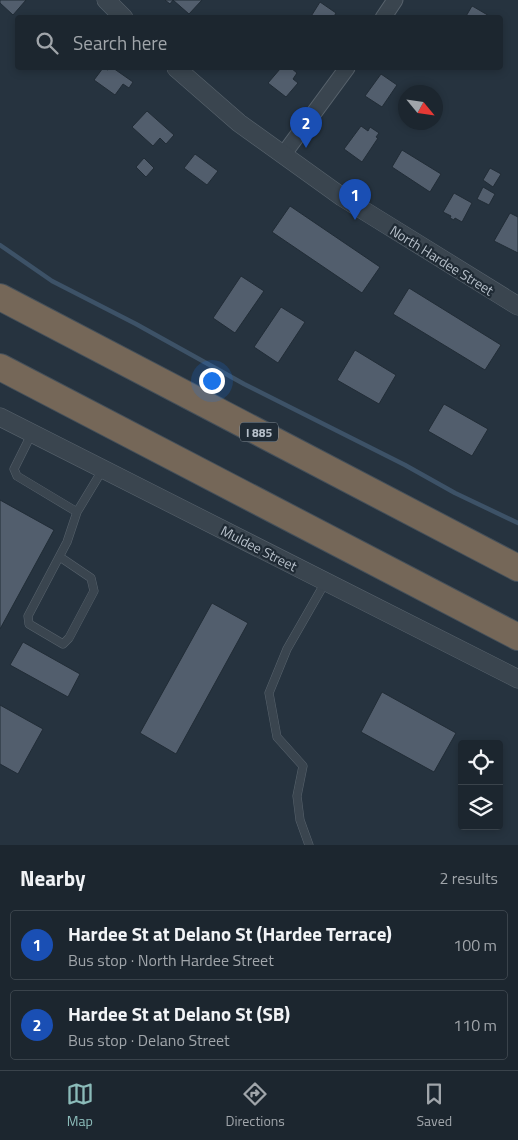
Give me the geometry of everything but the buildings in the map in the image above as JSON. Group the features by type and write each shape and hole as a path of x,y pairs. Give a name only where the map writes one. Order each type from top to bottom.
{"highway":[{"name":"I 885","path":"0,297 518,568"},
{"path":"0,367 518,637"}],"street":[{"path":"106,0 121,15"},
{"path":"385,15 395,0"},
{"name":"North Hardee Street","path":"178,70 239,123 342,197 518,306"},
{"path":"283,155 346,70"},
{"name":"Muldee Street","path":"0,417 518,679"}],"lane":[{"path":"32,433 14,469 17,476 77,512"},
{"path":"60,557 91,578 94,591 64,644 29,624 28,616 60,557 77,512 103,469"},
{"path":"309,845 300,820 297,796 303,766 277,737 269,693 287,648 326,581"}],"waterway":[{"path":"0,245 52,281 136,324 244,384 405,465 455,493 518,523"}],"place":[{"name":"Hardee St at Delano St (SB)","path":"306,148"},
{"name":"Hardee St at Delano St (Hardee Terrace)","path":"355,220"}]}
